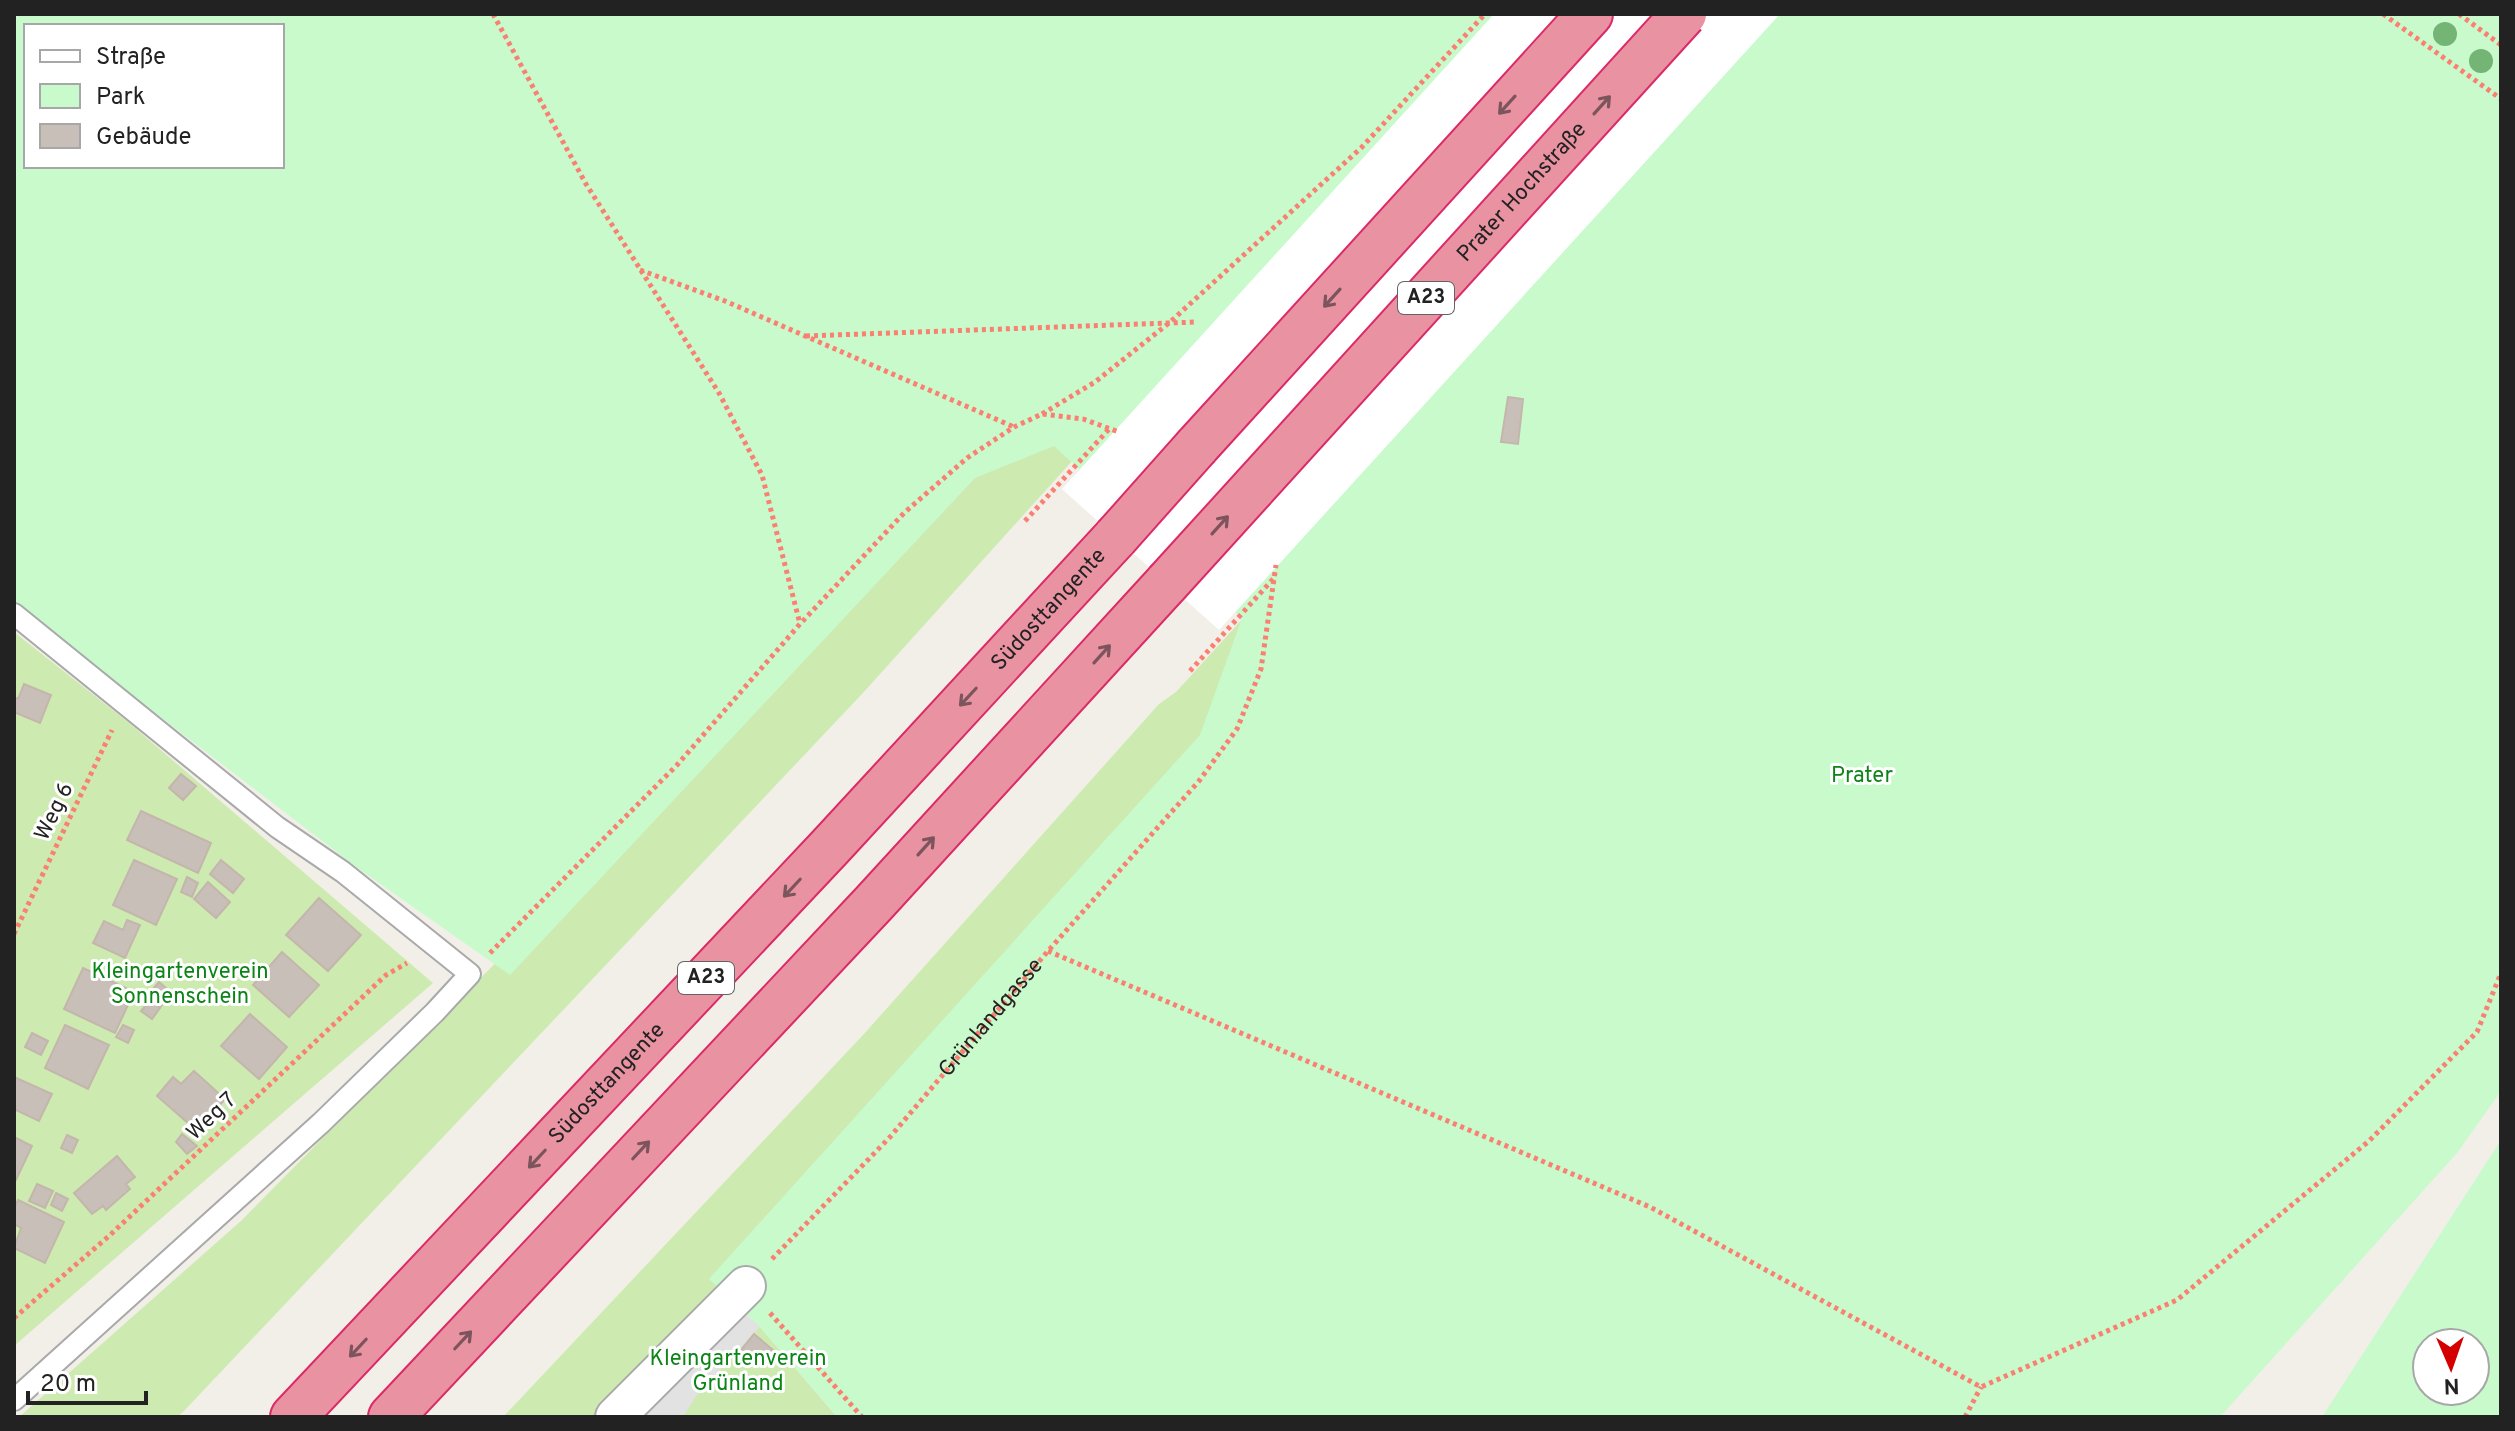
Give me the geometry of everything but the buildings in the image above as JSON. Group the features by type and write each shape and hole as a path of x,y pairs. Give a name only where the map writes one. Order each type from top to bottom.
{"highway":[{"name":"Südosttangente","path":"293,1417 830,847 1590,14"},
{"name":"Prater Hochstraße","path":"391,1417 852,926 1684,14"}],"street":[{"path":"615,1417 746,1286"}],"lane":[{"path":"14,614 277,827 343,872 470,974 321,1123 14,1400"}],"path":[{"path":"493,14 586,184 719,393 762,475 800,624"},
{"path":"470,974 677,765 800,624 904,513 967,458 1014,427 1095,382 1169,323 1361,148 1485,14"},
{"path":"2383,14 2501,99"},
{"path":"2459,14 2501,45"},
{"path":"640,269 725,301 1014,427"},
{"path":"805,336 1197,322"},
{"path":"1042,414 1083,419 1119,432"},
{"path":"1025,521 1110,428"},
{"name":"Grünlandgasse","path":"746,1286 890,1137 1048,951 1199,781 1237,729 1261,669 1276,565"},
{"path":"1190,671 1274,577"},
{"name":"Weg 6","path":"14,934 125,704"},
{"name":"Weg 7","path":"14,1318 109,1236 386,975 436,947"},
{"path":"1048,951 1650,1207 1981,1387"},
{"path":"1965,1417 1981,1387 2177,1300 2369,1141 2477,1032 2501,973"},
{"path":"746,1286 862,1417"}],"green space":[{"name":"Prater","path":"14,14 2501,14 2501,1091 2457,1153 2220,1417 837,1417 760,1327 709,1279 1200,735 1242,618 1054,446 975,478 510,975 359,869 14,605"},
{"path":"1092,439 862,694 184,1411 177,1417 19,1417 242,1220 1008,443"},
{"path":"1258,602 1260,622 1168,802 647,1364 594,1417 503,1417 863,1035 1159,704 1176,692"},
{"name":"Kleingartenverein Sonnenschein","path":"14,632 128,722 433,983 14,1346"},
{"path":"2501,1140 2501,1417 2322,1417"},
{"name":"Kleingartenverein Grünland","path":"737,1307 760,1327 837,1417 628,1417"}],"shaded area":[{"path":"737,1307 760,1327 696,1396 683,1417 629,1417"}],"pier":[{"path":"1494,14 1780,14 1219,630 1062,489"}]}
